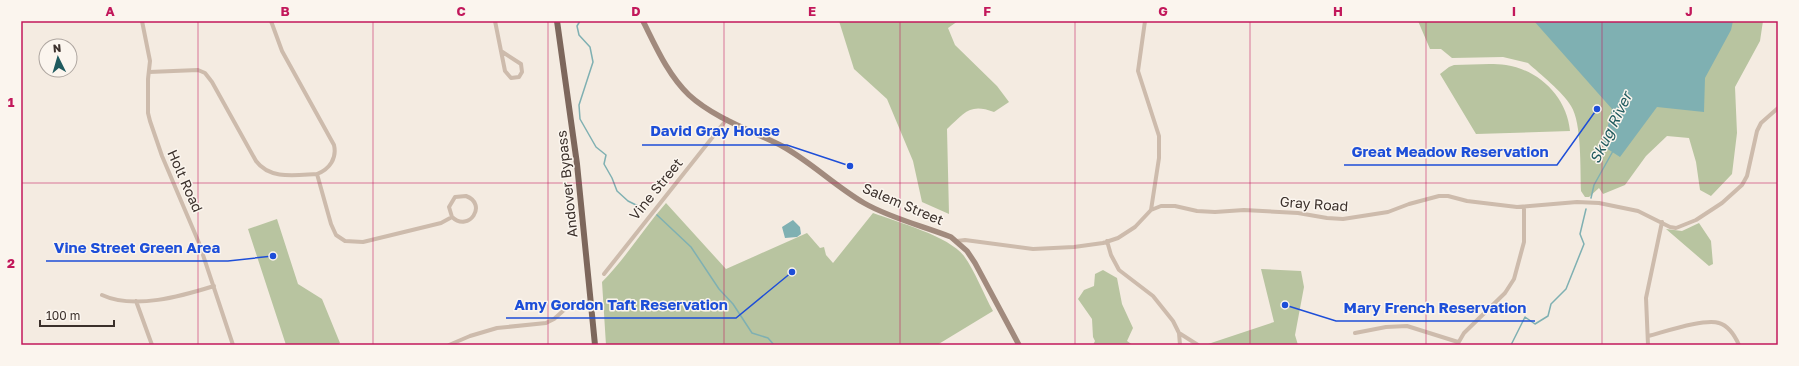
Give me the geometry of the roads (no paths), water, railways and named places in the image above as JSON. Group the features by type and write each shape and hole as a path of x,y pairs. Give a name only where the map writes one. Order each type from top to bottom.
{"main road":[{"name":"Andover Bypass","path":"557,21 577,164 595,345"}],"street":[{"name":"Holt Road","path":"142,21 150,61 148,72 148,114 152,129 193,228 233,345"},
{"path":"148,72 195,70 205,73 212,82 261,168 269,173 276,174 317,174 326,170 333,160 335,154 334,145 282,51 271,21"},
{"path":"495,21 501,51 506,74 511,78 519,77 523,70 520,63 501,51"},
{"name":"Salem Street","path":"643,21 671,73 680,86 699,103 799,156 843,190 866,204 951,237 957,241 975,263 1019,345"},
{"path":"957,241 965,240 1033,249 1074,247 1118,238 1135,227 1151,210 1159,158 1159,136 1138,71 1145,21"},
{"name":"Gray Road","path":"1151,210 1157,207 1170,206 1197,212 1244,210 1298,213 1343,219 1388,212 1428,198 1448,196 1467,201 1524,207 1576,202 1598,203 1638,211 1670,227 1676,228 1696,220 1722,203 1742,185 1747,176 1757,132 1761,123 1778,108"},
{"name":"Vine Street","path":"604,274 727,119"},
{"path":"317,174 331,224 336,234 346,241 357,242 369,240 441,223 452,217"},
{"path":"466,196 473,200 476,212 471,219 463,222 457,221 452,217 450,207 455,198 466,196"},
{"path":"1355,333 1386,327 1407,326 1457,343 1464,333 1505,293 1514,279 1524,242 1524,207"},
{"path":"1648,345 1646,298 1662,222"},
{"path":"1107,241 1111,255 1119,270 1153,296 1173,321 1180,333 1198,345"},
{"path":"102,294 112,300 136,301 177,296 214,286"},
{"path":"136,301 152,345"},
{"path":"449,345 470,336 497,328 546,323 554,319 574,302"},
{"path":"1648,336 1695,324 1715,322 1721,323 1730,330 1739,345"},
{"path":"1180,333 1180,345"}],"water":[{"path":"1534,21 1733,21 1731,30 1705,78 1704,112 1657,107 1620,157 1603,146 1612,109"},
{"path":"793,220 800,227 801,234 797,237 785,238 782,227"}],"waterway":[{"path":"580,21 577,26 579,35 590,47 593,62 579,105 580,119 596,147 606,155 604,164 617,191 628,201 646,210"},
{"name":"Skug River","path":"1591,198 1594,185 1613,151"},
{"name":"Skug River","path":"1511,345 1525,317 1535,324 1548,316 1551,304 1566,289 1584,244 1580,234 1586,209"},
{"path":"657,215 691,247 719,289 733,304 752,333 768,338 774,345"}],"place":[{"name":"Great Meadow Reservation","path":"1597,109"},
{"name":"David Gray House","path":"850,166"},
{"name":"Vine Street Green Area","path":"273,256"},
{"name":"Amy Gordon Taft Reservation","path":"792,272"},
{"name":"Mary French Reservation","path":"1285,305"}]}
